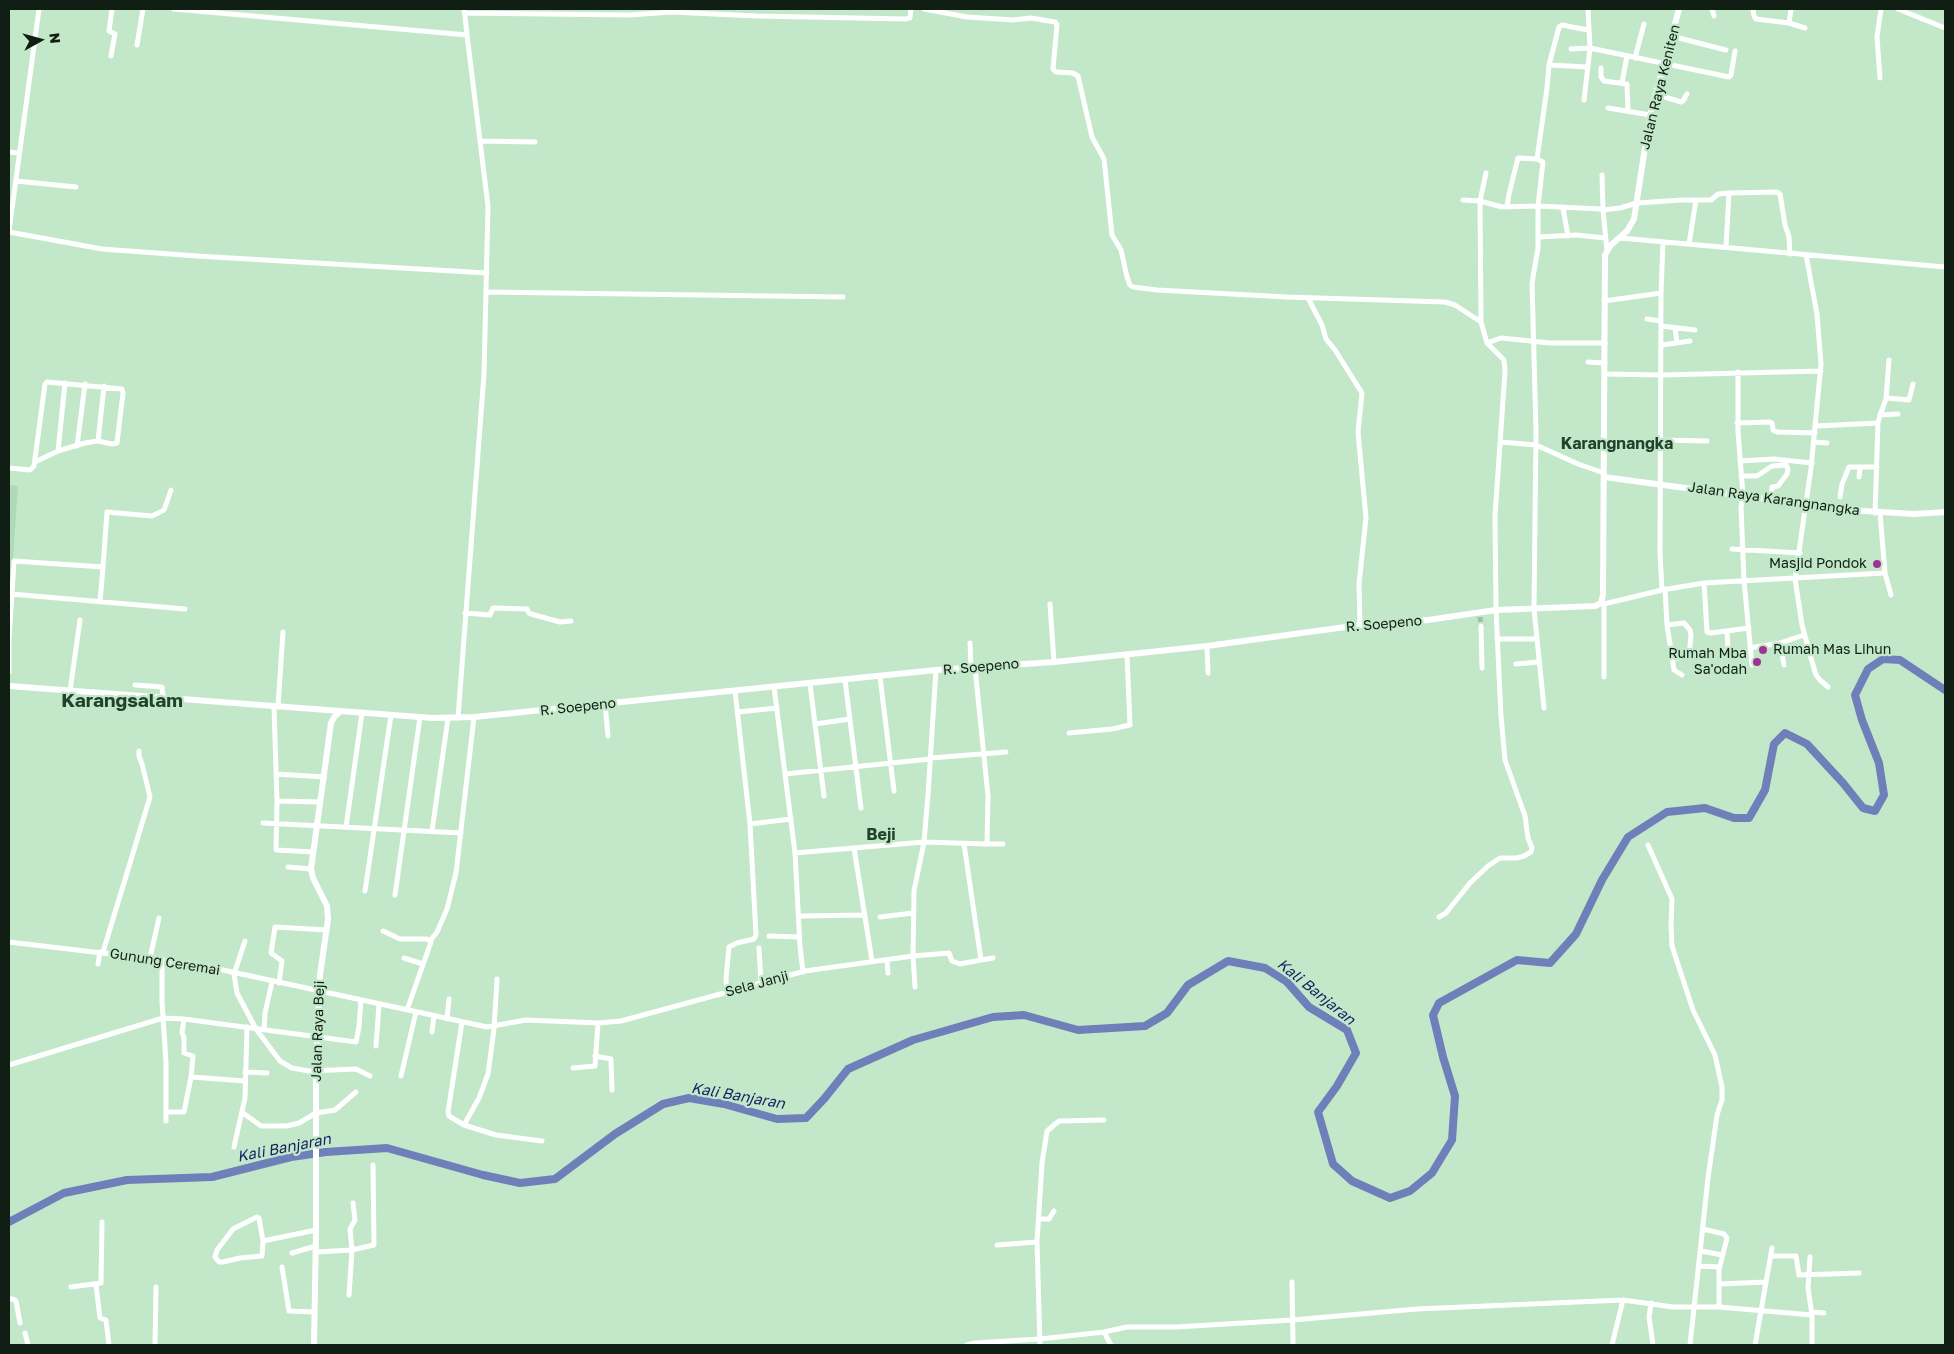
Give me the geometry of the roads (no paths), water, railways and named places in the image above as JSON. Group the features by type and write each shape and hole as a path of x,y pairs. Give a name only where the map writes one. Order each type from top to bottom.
{"street":[{"path":"40,9 9,232 102,249 487,273"},
{"path":"111,56 115,34 109,31 112,9"},
{"path":"137,45 143,9"},
{"path":"174,9 467,34"},
{"path":"458,718 482,411 488,206 464,11 629,15 672,12 905,20 910,18 912,9"},
{"path":"924,9 967,17 1013,20 1032,18 1057,24 1053,69 1056,72 1073,73 1078,76 1092,137 1104,159 1112,235 1121,250 1130,285 1140,289 1156,290 1308,298 1445,302 1455,305 1481,322"},
{"path":"1584,100 1590,48 1588,9"},
{"name":"Jalan Raya Keniten","path":"1632,224 1637,203 1650,115 1679,9"},
{"path":"1712,9 1714,16"},
{"path":"1753,9 1756,19 1789,23 1805,28"},
{"path":"1789,23 1790,9"},
{"path":"1880,78 1877,37 1882,9"},
{"path":"1898,9 1945,28"},
{"path":"1634,58 1644,24"},
{"path":"1537,159 1549,65 1560,25 1588,30"},
{"path":"1671,36 1726,50"},
{"path":"1571,49 1590,48 1663,65 1731,77 1735,52"},
{"path":"1622,83 1627,56"},
{"path":"1549,65 1588,67"},
{"path":"1601,68 1601,77 1604,81 1626,83 1628,86 1628,110"},
{"path":"1655,94 1681,102 1687,94"},
{"path":"1608,108 1650,115"},
{"path":"480,142 535,142"},
{"path":"9,152 19,153"},
{"path":"1507,207 1518,158 1537,159 1543,163 1538,206 1539,237 1532,283 1536,445 1534,609 1544,708"},
{"path":"1439,917 1446,914 1470,883 1488,866 1500,858 1517,858 1531,852 1532,848 1528,838 1525,816 1505,760 1498,682 1495,516 1502,442 1505,365 1504,360 1488,343 1481,322 1480,201 1486,173"},
{"path":"1602,175 1602,210 1607,251"},
{"path":"9,182 16,181 76,187"},
{"path":"1463,200 1480,201 1502,207 1538,206 1602,210 1637,203 1711,200 1718,194 1777,192 1780,194 1789,237 1790,254"},
{"path":"1726,247 1729,193"},
{"path":"1688,244 1696,200"},
{"path":"1563,208 1568,236"},
{"path":"1632,224 1632,238"},
{"path":"1604,677 1605,255 1632,224"},
{"path":"1539,237 1605,238"},
{"path":"1620,238 1945,267"},
{"path":"1663,242 1660,553 1672,660 1674,670 1682,675"},
{"path":"1806,255 1817,314 1821,371 1812,463 1795,579 1804,635 1816,675 1828,687"},
{"path":"486,292 842,297"},
{"path":"1604,301 1661,294"},
{"path":"1308,298 1322,325 1326,339 1335,350 1362,394 1358,432 1366,518 1359,584 1360,625"},
{"path":"1647,319 1676,328 1695,330"},
{"path":"1676,328 1677,343"},
{"path":"1488,343 1501,338 1534,342 1605,343"},
{"path":"1662,345 1690,342"},
{"path":"1889,360 1887,398 1878,424 1877,467 1878,513 1885,573 1891,595"},
{"path":"1588,362 1605,363"},
{"path":"1605,374 1662,375 1821,371"},
{"path":"1738,372 1744,581 1752,665"},
{"path":"9,468 33,469 45,384 50,381 117,387 122,391 117,443 112,444 98,441 85,443 58,451 35,462"},
{"path":"58,451 65,383"},
{"path":"77,446 84,384"},
{"path":"1887,398 1909,400 1912,384"},
{"path":"98,441 104,386"},
{"path":"1880,415 1898,414"},
{"path":"1738,423 1769,422 1772,423 1775,431 1815,433"},
{"path":"1816,426 1878,424"},
{"path":"1661,440 1707,441"},
{"path":"1502,442 1536,445 1604,475"},
{"path":"1814,442 1827,443"},
{"path":"1740,461 1774,459 1812,463"},
{"path":"1742,476 1757,476 1772,466 1786,466 1788,469 1787,474 1778,486 1772,488 1771,500"},
{"path":"1840,497 1846,471 1849,467 1877,467"},
{"path":"1859,477 1860,467"},
{"name":"Jalan Raya Karangnangka","path":"1604,475 1805,505 1878,513 1914,514 1945,512"},
{"path":"100,602 107,512 152,516 164,510 170,490"},
{"path":"1732,549 1800,553"},
{"path":"9,672 11,594 15,561 103,566"},
{"path":"1603,603 1704,583 1885,573"},
{"path":"1704,583 1707,632 1749,628"},
{"path":"11,594 185,609"},
{"name":"R. Soepeno","path":"9,686 276,707 458,718 936,670 1054,662 1207,646 1360,625 1480,614 1496,610 1595,606 1603,603"},
{"path":"1050,604 1054,662"},
{"path":"465,613 490,616 492,608 527,609 528,613 560,622 571,621"},
{"path":"70,691 80,620"},
{"path":"1667,625 1684,623 1690,630 1691,636 1689,654 1672,660"},
{"path":"1481,626 1482,668"},
{"path":"1727,631 1728,648"},
{"path":"282,632 276,707 276,850 313,852"},
{"path":"1750,648 1780,643 1804,635"},
{"path":"1497,639 1537,639"},
{"path":"970,643 988,796 987,844"},
{"path":"1780,643 1784,665"},
{"path":"1207,646 1208,673"},
{"path":"1069,733 1130,725 1128,654"},
{"path":"1516,664 1540,662"},
{"path":"915,987 913,956 914,891 924,842 936,670"},
{"path":"880,677 894,791"},
{"path":"845,680 861,808"},
{"path":"810,684 824,796"},
{"path":"134,685 162,686 163,698"},
{"path":"774,687 795,853 803,972"},
{"path":"727,992 726,979 729,947 754,939 756,935 750,824 735,691"},
{"path":"605,704 608,736"},
{"path":"738,712 777,708"},
{"path":"320,710 331,723 341,711"},
{"path":"346,827 362,713"},
{"path":"365,892 391,715"},
{"path":"395,895 420,717"},
{"path":"407,1010 430,947 430,941 437,932 447,909 456,873 474,717"},
{"path":"432,831 448,718"},
{"path":"815,724 850,719"},
{"name":"Jalan Raya Beji","path":"314,1345 317,1038 320,975 328,919 327,906 313,878 311,869 331,723"},
{"path":"98,964 150,797 139,758 139,751"},
{"path":"785,774 1006,752"},
{"path":"276,774 324,777"},
{"path":"277,801 320,802"},
{"path":"750,824 791,819"},
{"path":"262,823 461,833"},
{"path":"795,853 924,842 1003,844"},
{"path":"964,844 982,960 993,958"},
{"path":"1648,845 1672,899 1672,946 1693,1010 1715,1055 1721,1084 1722,1100 1717,1115 1708,1178 1690,1345"},
{"path":"854,848 872,961"},
{"path":"288,867 311,869"},
{"path":"880,916 913,914"},
{"path":"799,916 865,915"},
{"path":"150,958 159,918"},
{"path":"279,983 282,961 271,953 275,928 327,930"},
{"path":"383,931 400,939 430,941"},
{"path":"770,936 800,937"},
{"path":"246,941 234,974 240,1002 276,1056 285,1065 316,1072 356,1069 370,1076"},
{"name":"Gunung Ceremai","path":"9,942 195,964 320,992"},
{"path":"759,948 761,983"},
{"name":"Sela Janji","path":"320,992 462,1022 494,1026 526,1020 598,1023 637,1018 803,972 872,961 949,953 952,961 960,964 982,960"},
{"path":"404,958 423,964"},
{"path":"162,959 166,1121"},
{"path":"887,960 888,973"},
{"path":"464,1125 488,1074 497,979"},
{"path":"259,1029 272,982"},
{"path":"447,1019 449,999"},
{"path":"9,1065 163,1018 184,1019 357,1042 361,1000"},
{"path":"376,1046 380,1004"},
{"path":"401,1076 416,1012"},
{"path":"432,1032 434,1016"},
{"path":"166,1112 184,1112 191,1077 194,1056 184,1053 182,1031 184,1019"},
{"path":"462,1022 448,1112 449,1116 464,1125 496,1135 542,1141"},
{"path":"573,1068 595,1066 598,1023"},
{"path":"234,1147 243,1112 247,1027"},
{"path":"595,1056 611,1058 612,1090"},
{"path":"245,1072 267,1073"},
{"path":"191,1077 245,1081"},
{"path":"243,1112 261,1126 293,1125 316,1113 336,1109 356,1092"},
{"path":"1040,1342 1037,1242 1042,1163 1047,1132 1059,1121 1104,1120"},
{"path":"292,1253 316,1249 352,1250 374,1245 373,1165"},
{"path":"348,1295 352,1250 350,1229 355,1220 354,1203"},
{"path":"1039,1219 1049,1219 1054,1211"},
{"path":"257,1217 259,1218 263,1241 262,1256 223,1262 219,1262 215,1257 215,1252 233,1229 257,1217"},
{"path":"71,1287 96,1285 101,1282 102,1222"},
{"path":"1703,1229 1726,1236 1727,1240 1720,1267 1719,1307"},
{"path":"263,1241 316,1230"},
{"path":"997,1245 1037,1242"},
{"path":"1755,1345 1772,1248"},
{"path":"1701,1251 1722,1255"},
{"path":"1771,1256 1796,1256 1798,1274 1859,1273"},
{"path":"1810,1257 1808,1288 1812,1314 1812,1345"},
{"path":"282,1266 289,1312 315,1312"},
{"path":"1699,1266 1720,1267"},
{"path":"1292,1282 1293,1345"},
{"path":"1719,1284 1766,1282"},
{"path":"96,1285 100,1318 106,1320 109,1345"},
{"path":"155,1345 156,1287"},
{"path":"9,1299 16,1301 20,1323"},
{"path":"967,1345 975,1343 1040,1342 1127,1327 1176,1327 1293,1320 1417,1309 1623,1300 1651,1303 1672,1310 1694,1307 1719,1307 1812,1314 1824,1312"},
{"path":"1612,1345 1623,1300"},
{"path":"1651,1303 1652,1345"},
{"path":"1104,1332 1111,1345"},
{"path":"25,1333 28,1345"}],"waterway":[{"name":"Kali Banjaran","path":"9,1222 64,1193 127,1180 212,1177 291,1157 326,1152 387,1148 483,1175 520,1183 555,1179 615,1134 663,1104 689,1098 724,1104 777,1119 806,1118 848,1069 913,1040 993,1017 1024,1015 1078,1030 1145,1026 1167,1013 1188,985 1228,961 1265,968 1287,982 1309,1007 1347,1030 1356,1053 1337,1086 1318,1112 1333,1164 1352,1181 1390,1198 1410,1191 1432,1173 1452,1140 1455,1096 1433,1015 1439,1003 1517,960 1550,963 1576,934 1602,880 1628,837 1667,812 1705,808 1734,818 1749,818 1765,790 1774,744 1785,733 1807,744 1863,808 1875,811 1884,795 1879,763 1862,720 1855,695 1868,669 1883,659 1900,660 1945,690"}],"tunnel":[{"path":"1480,617 1481,626"}],"place":[{"name":"Masjid Pondok","path":"1877,564"},
{"name":"Rumah Mas Lihun","path":"1763,650"},
{"name":"Rumah Mba Sa'odah","path":"1757,662"}],"district":[{"name":"Karangnangka","path":"1617,444"},
{"name":"Karangsalam","path":"122,701"},
{"name":"Beji","path":"881,835"}]}
